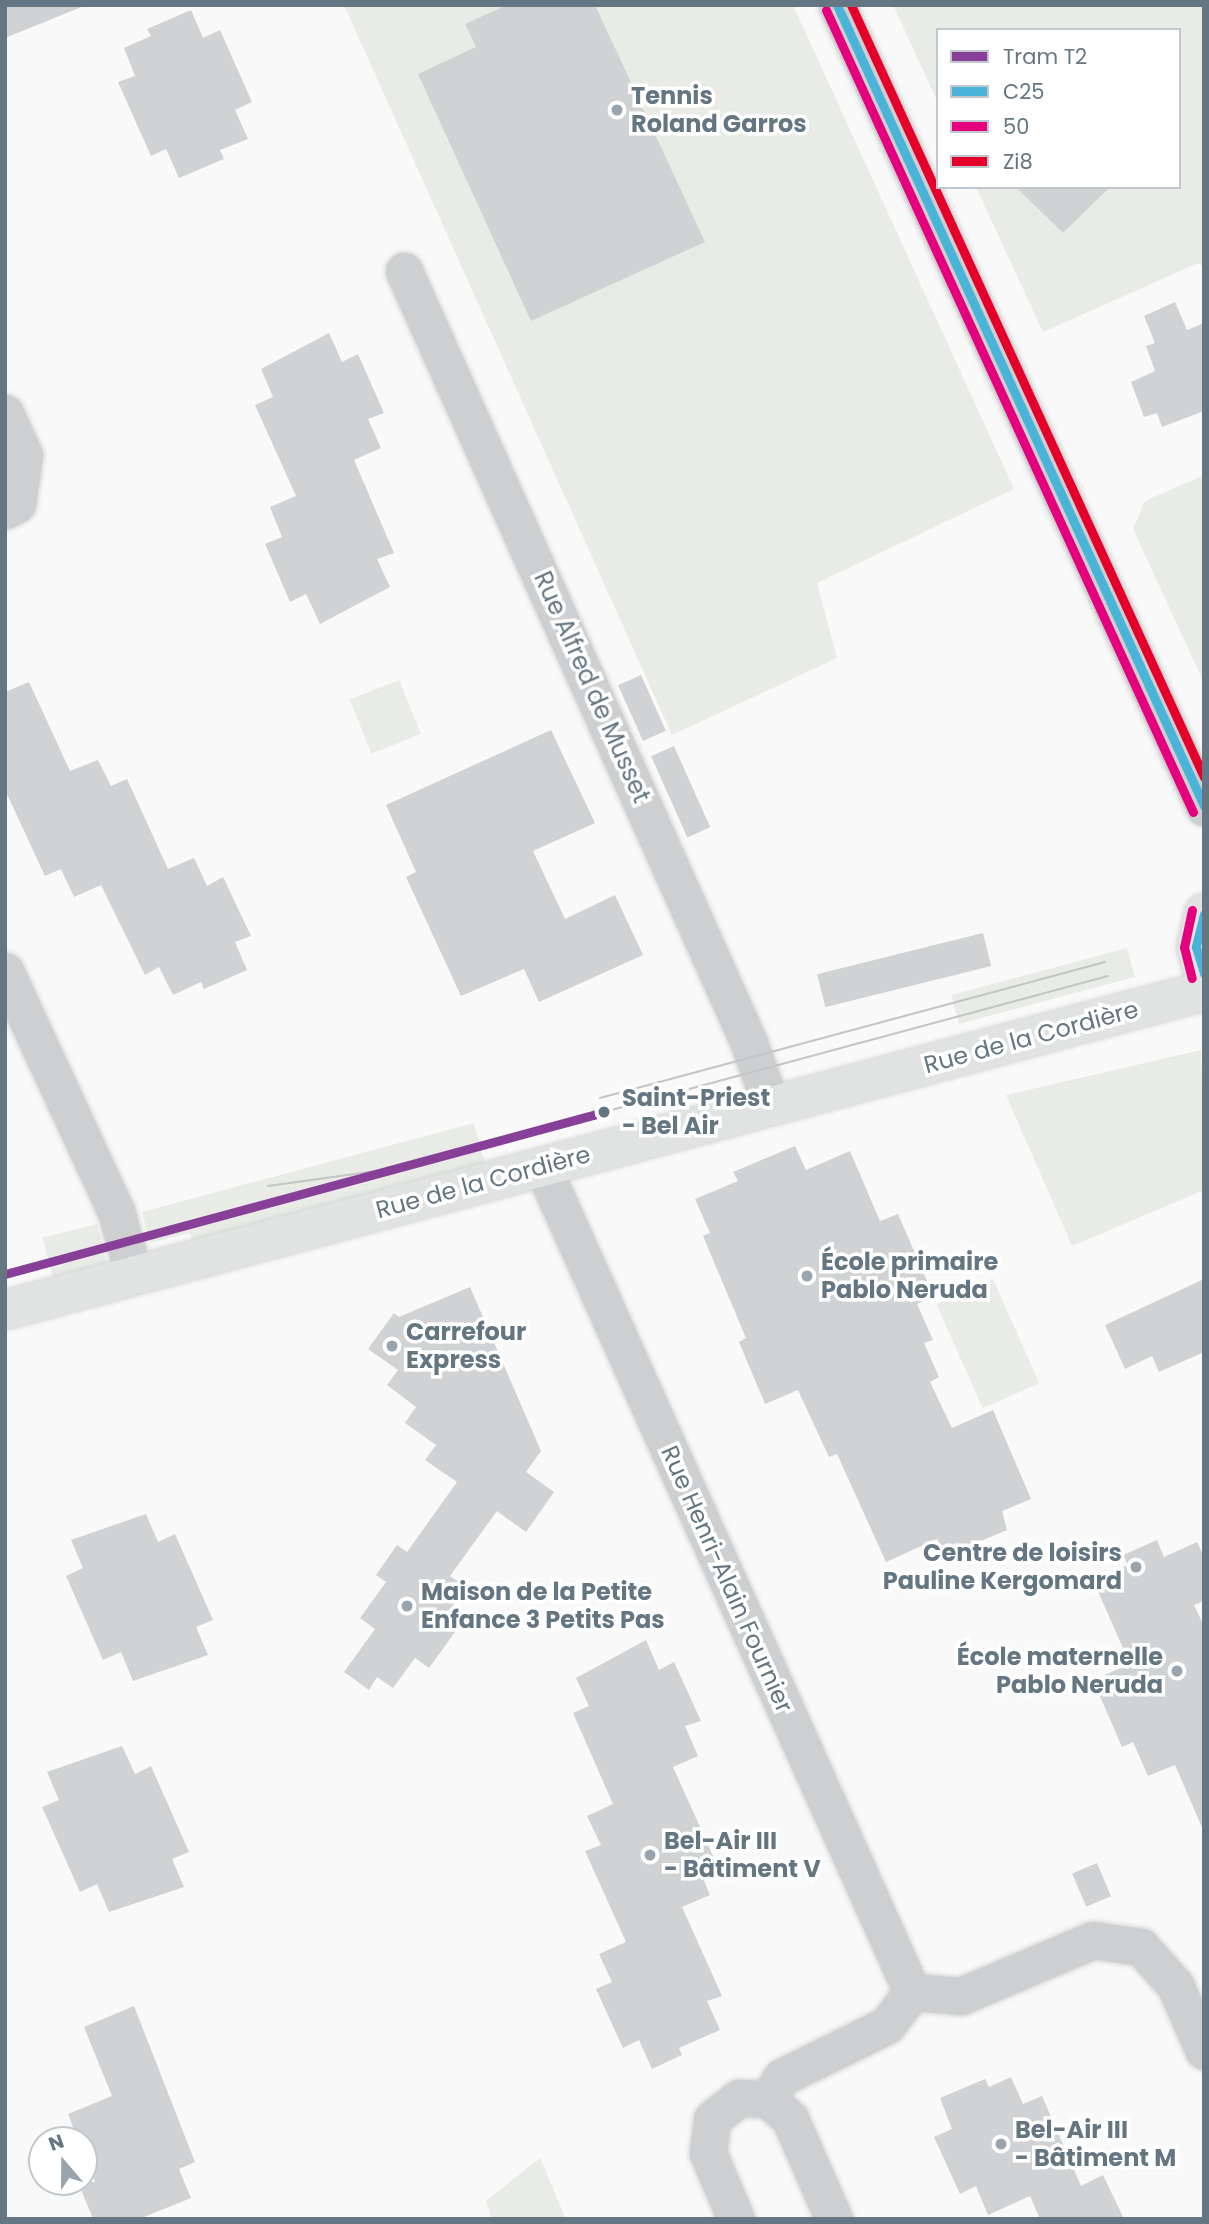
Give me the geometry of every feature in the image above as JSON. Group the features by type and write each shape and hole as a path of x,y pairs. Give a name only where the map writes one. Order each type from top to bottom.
{"street":[{"path":"837,5 1204,807"},
{"name":"Rue Alfred de Musset","path":"404,271 749,1043 771,1105"},
{"path":"5,413 24,455 17,504 5,510"},
{"path":"1204,913 1196,947 1204,975"},
{"path":"5,971 116,1211 134,1276"},
{"name":"Rue de la Cordière","path":"5,1310 1204,991"},
{"name":"Rue Henri-Alain Fournier","path":"542,1166 912,1992"},
{"path":"768,2099 782,2077 887,2025 912,1992 961,1996 1093,1940 1141,1947 1175,1985 1204,2051"},
{"path":"736,2219 708,2153 712,2119 739,2098 768,2099 790,2119 834,2219"}],"shaded area":[{"path":"344,5 793,5 1014,489 817,583 837,658 672,735"},
{"path":"893,5 1204,5 1204,267 1198,263 1043,332 977,189 1181,189 1181,28 936,28 936,99"},
{"path":"1204,475 1204,683 1133,529 1145,501"},
{"path":"399,680 421,734 372,754 350,700"},
{"path":"1127,948 1135,977 959,1024 951,995"},
{"path":"1201,1050 1204,1190 1072,1246 1006,1095"},
{"path":"474,1123 485,1164 193,1242 190,1233 150,1243 142,1212"},
{"path":"97,1224 107,1265 53,1278 43,1238"},
{"path":"993,1279 1039,1383 983,1408 936,1304"},
{"path":"540,2158 565,2217 492,2219 486,2201"}],"building":[{"path":"5,5 84,5 84,6 5,38"},
{"path":"507,5 595,5 705,242 531,321 418,74 476,47 465,24"},
{"path":"191,10 203,38 220,30 252,102 235,110 248,139 220,150 224,159 179,178 166,149 151,156 118,82 135,76 124,48 151,36 147,29"},
{"path":"1018,189 1108,189 1063,233"},
{"path":"1175,302 1187,330 1204,323 1204,411 1162,427 1157,413 1144,417 1131,382 1155,371 1146,346 1155,343 1144,316"},
{"path":"329,333 342,362 358,354 384,413 368,419 381,448 354,460 394,553 377,559 390,587 320,624 306,594 290,602 265,544 282,537 270,507 296,496 255,405 273,397 261,369"},
{"path":"641,675 666,731 643,741 618,685"},
{"path":"29,682 70,771 98,760 111,786 127,779 168,869 194,858 207,886 223,877 251,936 235,942 247,970 204,989 201,982 173,995 159,967 145,975 101,885 74,897 61,869 45,876 5,790 5,692"},
{"path":"551,730 595,823 533,851 565,919 615,895 643,955 539,1002 524,969 461,996 406,877 416,872 386,805"},
{"path":"674,746 710,827 687,837 651,756"},
{"path":"983,933 991,966 825,1007 817,974"},
{"path":"795,1146 806,1170 850,1151 880,1221 898,1214 934,1297 917,1304 933,1340 924,1343 939,1377 930,1382 952,1428 993,1410 1031,1499 1002,1511 1007,1530 945,1556 937,1539 886,1562 837,1454 829,1457 798,1390 765,1404 739,1342 746,1338 703,1236 710,1233 695,1199 738,1181 733,1172"},
{"path":"1204,1279 1204,1352 1159,1372 1152,1356 1125,1369 1105,1325"},
{"path":"470,1287 541,1451 526,1472 554,1492 526,1532 497,1511 450,1576 466,1587 444,1618 458,1628 429,1668 415,1658 393,1688 377,1677 369,1690 344,1672 375,1629 360,1618 386,1582 376,1575 397,1545 407,1552 457,1482 425,1460 436,1445 405,1423 416,1407 387,1385 398,1370 368,1349 394,1313 399,1317"},
{"path":"146,1514 158,1542 175,1534 213,1620 196,1627 208,1655 133,1681 121,1652 103,1660 66,1576 83,1568 71,1540"},
{"path":"1157,1540 1164,1557 1197,1542 1204,1557 1204,1601 1194,1605 1204,1626 1204,1832 1175,1765 1148,1776 1133,1742 1122,1747 1093,1680 1130,1664 1093,1580 1128,1565 1123,1555"},
{"name":"Bel-Air III - Bâtiment V","path":"646,1640 659,1670 674,1662 701,1721 685,1726 698,1756 673,1767 715,1860 698,1866 710,1895 682,1907 722,1996 707,2001 720,2030 679,2048 682,2055 652,2069 639,2040 623,2048 596,1989 612,1982 599,1954 626,1942 585,1851 601,1845 587,1816 613,1804 573,1713 589,1706 576,1678"},
{"path":"122,1746 135,1774 151,1766 189,1852 172,1859 184,1887 109,1912 97,1884 80,1892 42,1807 59,1800 47,1772"},
{"path":"1097,1863 1111,1896 1086,1907 1072,1874"},
{"path":"134,2006 195,2162 179,2169 191,2198 139,2219 93,2219 84,2196 98,2196 98,2126 73,2126 68,2114 112,2096 84,2027"},
{"name":"Bel-Air III - Bâtiment M","path":"1011,2077 1023,2104 1042,2096 1081,2186 1103,2175 1124,2219 1040,2219 1030,2196 988,2215 976,2186 960,2194 934,2137 952,2129 940,2098 985,2079 989,2087"}],"tram line":[{"path":"600,1098 1105,962"},
{"path":"604,1112 1108,976"},
{"name":"T2","path":"5,1274 604,1112"},
{"path":"268,1186 391,1169"}],"transit line":[{"name":"C25","path":"837,5 1204,806"},
{"name":"Zi8","path":"851,5 1204,777"},
{"name":"50","path":"826,10 1193,812"},
{"name":"50","path":"1192,910 1184,947 1192,978"},
{"name":"C25","path":"1204,914 1196,947 1204,974"}],"place":[{"name":"Tennis Roland Garros","path":"617,110"},
{"name":"Saint-Priest - Bel Air","path":"604,1112"},
{"name":"École primaire Pablo Neruda","path":"807,1276"},
{"name":"Carrefour Express","path":"392,1346"},
{"name":"Centre de loisirs Pauline Kergomard","path":"1136,1567"},
{"name":"Maison de la Petite Enfance 3 Petits Pas","path":"407,1606"},
{"name":"École maternelle Pablo Neruda","path":"1177,1671"},
{"name":"Bel-Air III - Bâtiment V","path":"650,1855"},
{"name":"Bel-Air III - Bâtiment M","path":"1001,2144"}]}
